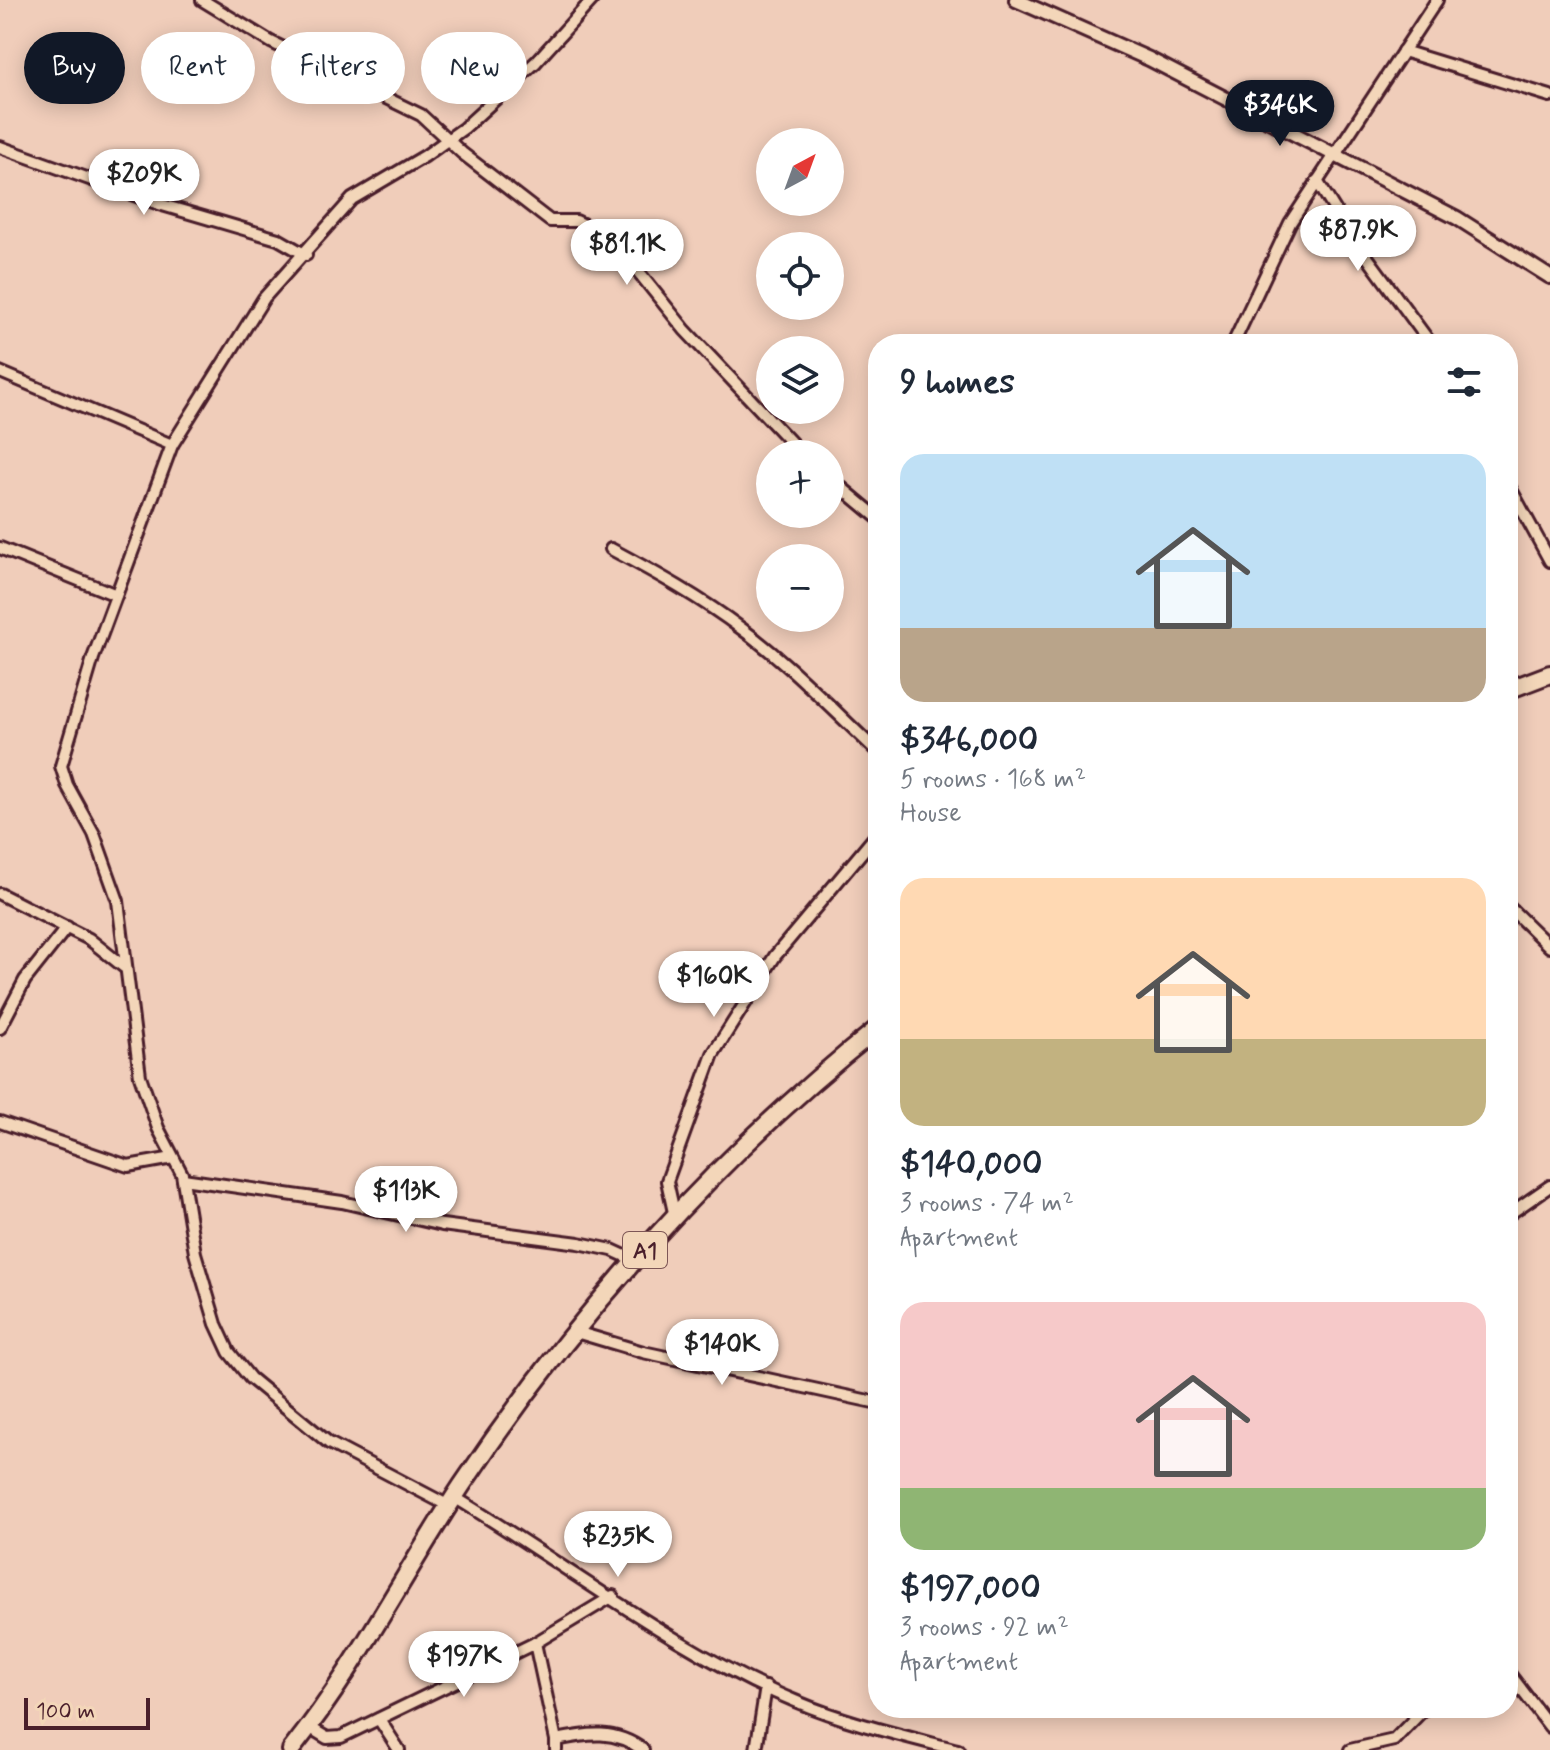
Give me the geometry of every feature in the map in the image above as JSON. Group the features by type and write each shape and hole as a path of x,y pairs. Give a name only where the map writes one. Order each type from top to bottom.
{"highway":[{"path":"1518,686 1550,674"},
{"name":"A1","path":"291,1750 381,1621 452,1502 576,1332 675,1217 754,1136 868,1037"}],"street":[{"path":"202,0 271,42 405,106 543,216 556,223 576,221 615,245 685,330 789,440"},
{"path":"1016,0 1149,59 1482,232 1550,277"},
{"path":"1237,334 1279,241 1332,155 1437,0"},
{"path":"587,2 512,85 448,139 352,199 306,255 264,298 172,445 79,700 61,766 113,881 140,1076 147,1102 183,1179 185,1212 220,1334 239,1366 344,1453 452,1502 613,1596 695,1649 766,1687 823,1711 958,1750"},
{"path":"1403,51 1550,96"},
{"path":"0,147 159,204 278,239 306,255"},
{"path":"1317,181 1348,231 1424,334"},
{"path":"0,372 172,445"},
{"path":"844,490 868,510"},
{"path":"1518,502 1550,561"},
{"path":"0,548 116,595"},
{"path":"611,549 665,578 741,627 868,743"},
{"path":"675,1217 667,1181 713,1054 775,956 868,845"},
{"path":"0,894 101,947 124,967"},
{"path":"1518,916 1550,947"},
{"path":"0,1028 25,980 67,927"},
{"path":"0,1122 128,1166 173,1158"},
{"path":"183,1179 342,1202 442,1225 579,1243 612,1250 636,1261"},
{"path":"1518,1208 1550,1186"},
{"path":"576,1332 643,1352 868,1401"},
{"path":"309,1727 332,1739 379,1719 535,1643 613,1596"},
{"path":"535,1643 556,1745 599,1733 619,1736 643,1750"},
{"path":"1518,1685 1550,1727"},
{"path":"756,1750 766,1687"},
{"path":"1350,1750 1394,1740 1415,1718"},
{"path":"379,1719 399,1750"}]}
